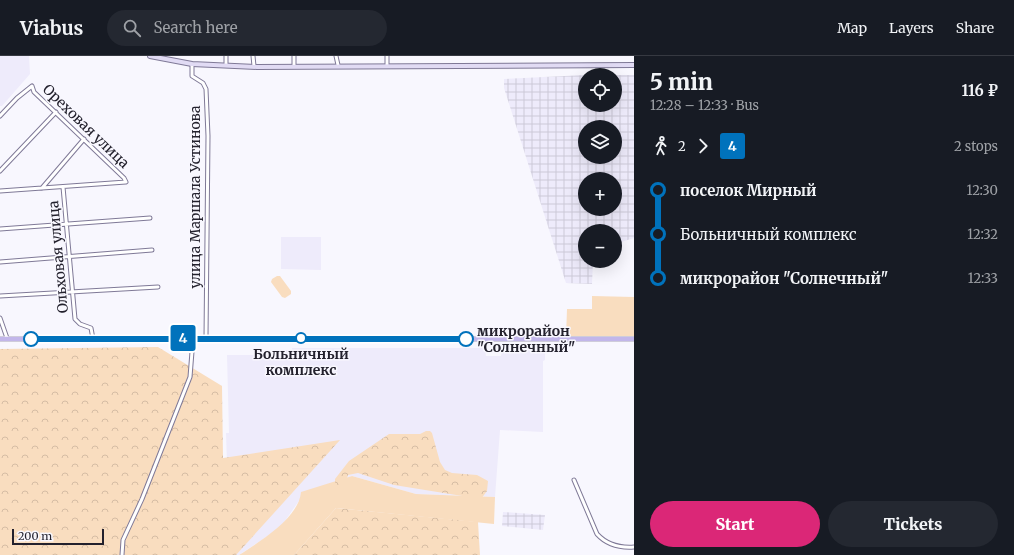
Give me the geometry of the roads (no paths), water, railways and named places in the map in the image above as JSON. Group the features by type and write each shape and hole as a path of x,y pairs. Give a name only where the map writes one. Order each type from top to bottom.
{"main road":[{"path":"150,56 192,64 254,66 634,65"},
{"path":"0,338 634,339"}],"street":[{"path":"226,56 226,65"},
{"path":"253,56 254,66"},
{"path":"294,56 294,66"},
{"path":"336,56 338,65"},
{"path":"387,56 387,66"},
{"name":"улица Маршала Устинова","path":"192,64 192,76 204,82 206,89 208,136 206,338"},
{"name":"Ореховая улица","path":"1,112 32,86 34,92 124,178 126,182 63,187"},
{"path":"0,116 1,112"},
{"path":"0,171 56,112"},
{"path":"42,188 84,139"},
{"path":"0,191 63,187"},
{"name":"Ольховая улица","path":"63,187 71,292 75,319 80,324 91,328 93,339"},
{"path":"0,229 150,218"},
{"path":"0,262 152,250"},
{"path":"0,296 158,287"},
{"path":"0,318 7,338"},
{"path":"122,555 123,540 142,499 190,377 193,338"},
{"path":"574,480 597,534 602,539 615,546 634,547"}],"place":[{"name":"Больничный комплекс","path":"301,338"},
{"name":"микрорайон \"Солнечный\"","path":"466,339"}]}
